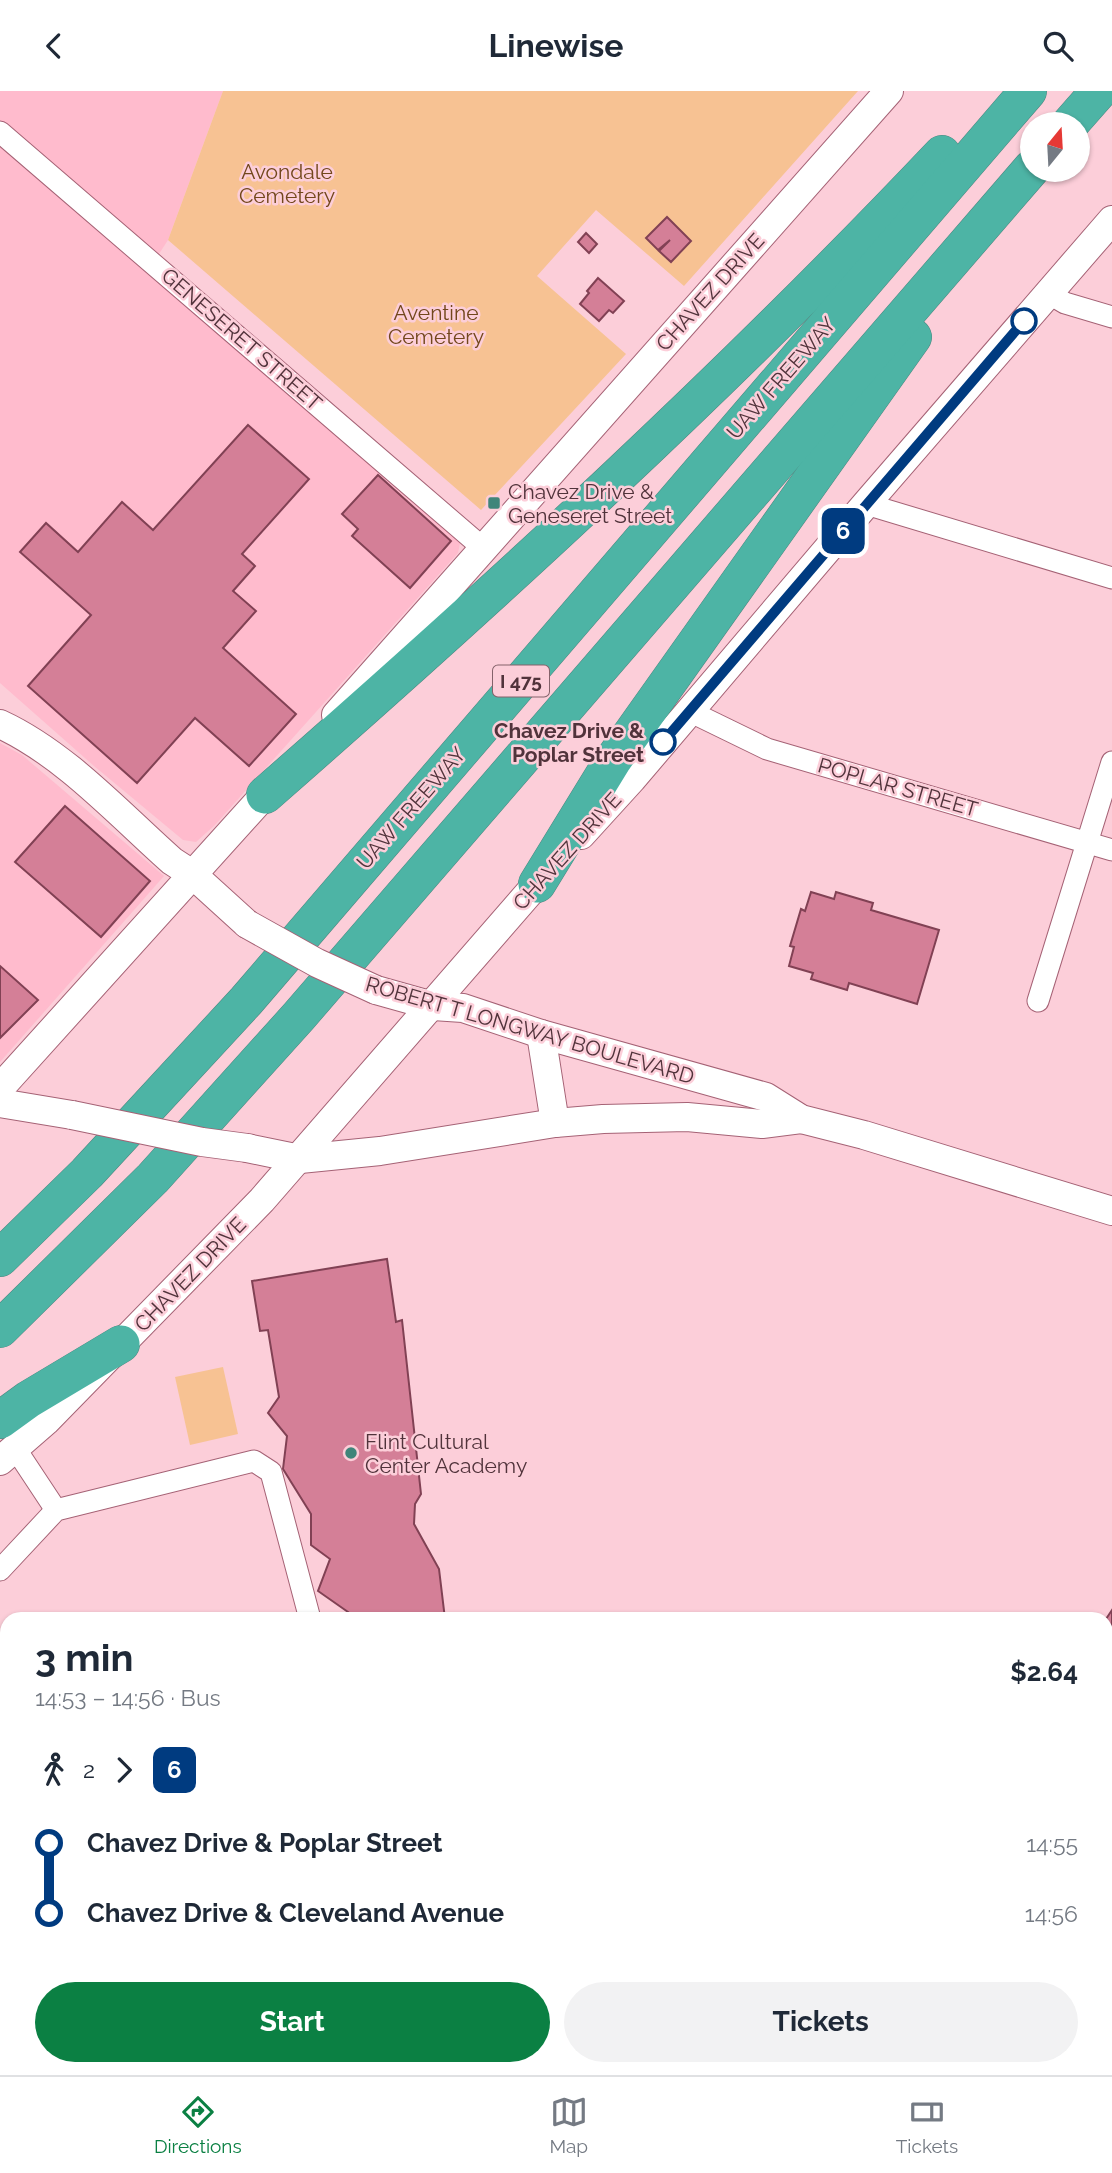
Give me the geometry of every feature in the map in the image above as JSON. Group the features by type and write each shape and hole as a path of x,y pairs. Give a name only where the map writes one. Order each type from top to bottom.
{"highway":[{"path":"265,795 444,638 788,314 1004,91"},
{"name":"UAW FREEWAY","path":"0,1258 87,1173 246,1001 1028,91"},
{"path":"1081,112 1099,91"},
{"name":"I 475","path":"0,1329 153,1178 299,1016 1020,182"},
{"path":"537,884 613,760 856,419 993,213"},
{"path":"5,1443 29,1399 121,1344"}],"main road":[{"name":"CHAVEZ DRIVE","path":"0,1088 265,795 889,91"},
{"name":"CHAVEZ DRIVE","path":"121,1344 300,1159 1112,220"},
{"name":"ROBERT T LONGWAY BOULEVARD","path":"0,724 39,745 60,762 247,924 317,963 376,990 433,1006 463,1008 541,1034 766,1097 802,1119 864,1135 1112,1211"},
{"path":"541,1034 555,1123"},
{"name":"ROBERT T LONGWAY BOULEVARD","path":"0,1103 300,1159 380,1151 555,1123 643,1116 728,1119 762,1124 802,1119"}],"street":[{"name":"GENESERET STREET","path":"0,132 483,548"},
{"path":"1048,293 1065,303 1112,317"},
{"path":"866,503 1112,578"},
{"name":"POPLAR STREET","path":"690,711 767,749 1112,850"},
{"path":"1038,1001 1112,762"},
{"path":"5,1443 56,1510"},
{"path":"0,1570 56,1510 254,1461 271,1472 308,1612"}],"shaded area":[{"path":"0,91 223,91 168,240 148,271 457,537 460,543 458,553 215,825 196,842 183,840 0,683"},
{"path":"0,743 22,755 164,876 0,1062"}],"green space":[{"path":"223,91 858,91 684,286 596,210 537,276 626,354 481,510 168,240"},
{"path":"223,1367 238,1434 190,1445 175,1377"}],"building":[{"path":"667,217 691,241 671,262 659,251 670,240 658,250 646,238"},
{"path":"586,233 597,244 589,253 578,242"},
{"path":"598,278 624,301 613,313 609,310 599,321 580,304"},
{"path":"248,425 309,479 242,554 255,566 233,591 256,611 223,648 296,714 249,766 195,718 137,783 28,686 91,615 20,552 46,523 78,552 122,502 153,530"},
{"path":"378,475 451,541 410,588 352,536 358,529 342,514"},
{"path":"65,806 150,881 101,937 15,862"},
{"path":"811,892 834,899 836,892 873,903 871,910 939,930 917,1004 849,983 847,990 811,979 813,973 789,966 794,947 790,946 801,909 805,911"},
{"path":"0,966 38,1000 0,1038"},
{"name":"Flint Cultural Center Academy","path":"387,1259 396,1322 402,1320 421,1494 415,1504 414,1524 439,1569 444,1612 348,1612 318,1591 330,1559 311,1545 311,1514 283,1469 287,1436 268,1413 279,1397 268,1330 260,1331 252,1281"}],"bus line":[{"name":"6","path":"663,742 1024,321"}],"place":[{"name":"Chavez Drive & Geneseret Street","path":"494,503"},
{"name":"Chavez Drive & Poplar Street","path":"663,742"},
{"name":"Flint Cultural Center Academy","path":"351,1453"}],"park label":[{"name":"Avondale Cemetery","path":"287,183"},
{"name":"Aventine Cemetery","path":"436,324"}]}
